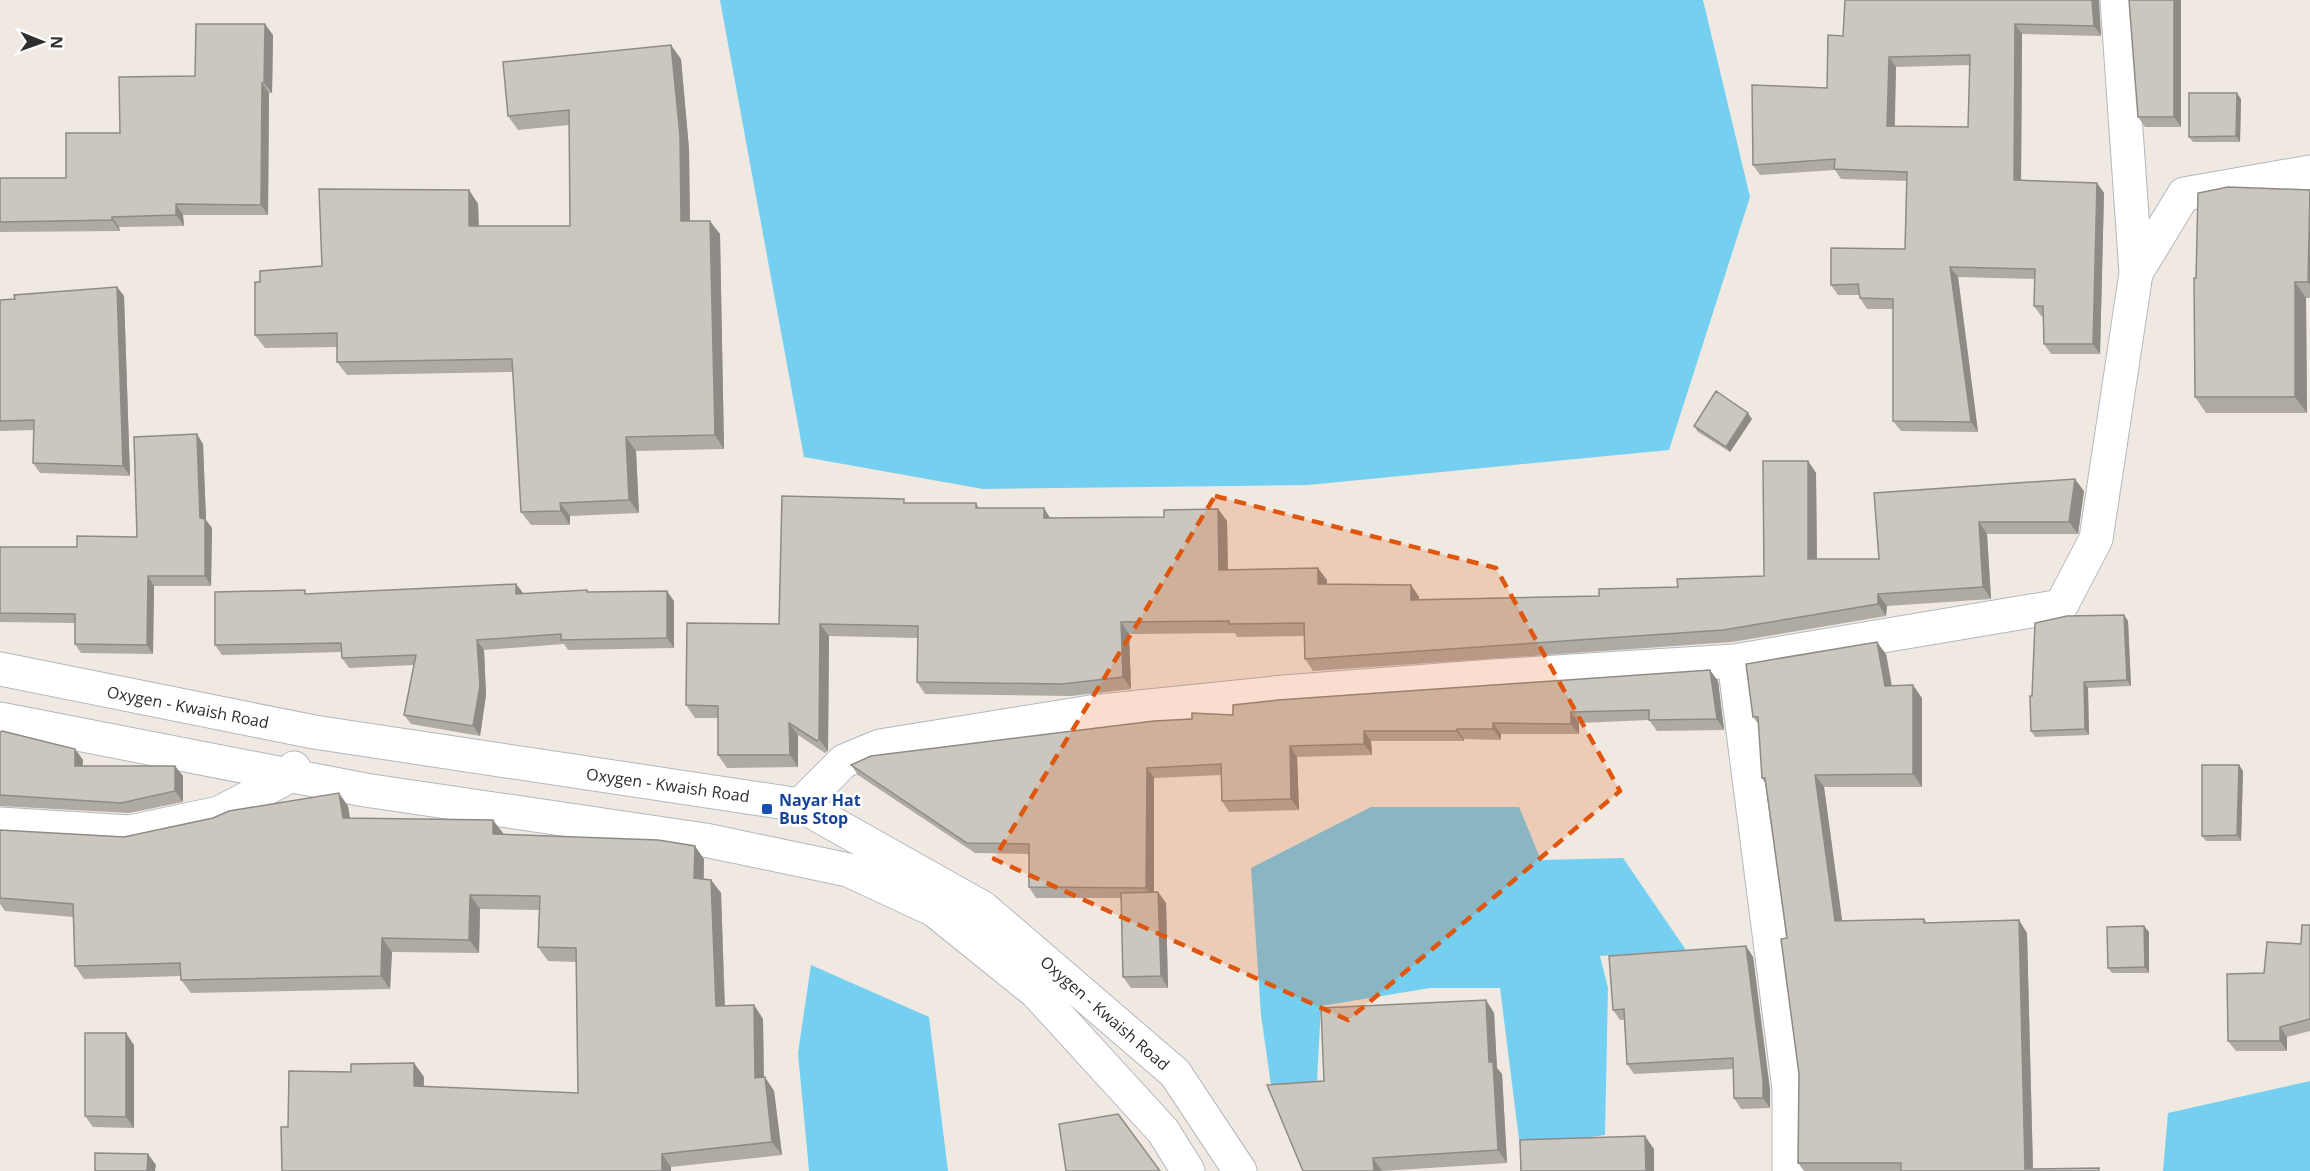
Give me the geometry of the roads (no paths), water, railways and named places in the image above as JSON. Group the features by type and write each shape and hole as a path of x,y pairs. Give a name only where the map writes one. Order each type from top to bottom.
{"street":[{"path":"800,805 844,761 880,746 1091,712 1284,692 1734,661 2061,606 2096,539 2136,273 2117,0"},
{"path":"2136,273 2184,194 2310,172"},
{"path":"1734,661 1790,1089 1789,1171"},
{"name":"Oxygen - Kwaish Road","path":"0,669 314,732 800,805 983,908 1175,1073 1240,1171"},
{"name":"Oxygen - Kwaish Road","path":"0,719 365,790 705,840 848,870 934,910 1036,992 1163,1131 1188,1171"},
{"path":"0,824 130,832 219,813 290,776 314,732"}],"water":[{"path":"720,0 1703,0 1750,197 1669,450 1308,485 983,489 804,457"},
{"path":"1371,807 1519,807 1541,860 1623,858 1686,950 1600,956 1608,988 1605,1135 1520,1147 1500,988 1430,988 1321,1006 1317,1081 1271,1085 1261,1015 1251,868"},
{"path":"811,965 929,1017 948,1171 809,1171 798,1053"},
{"path":"2310,1081 2310,1171 2163,1171 2168,1113"}],"place":[{"name":"Nayar Hat Bus Stop","path":"767,809"}]}
